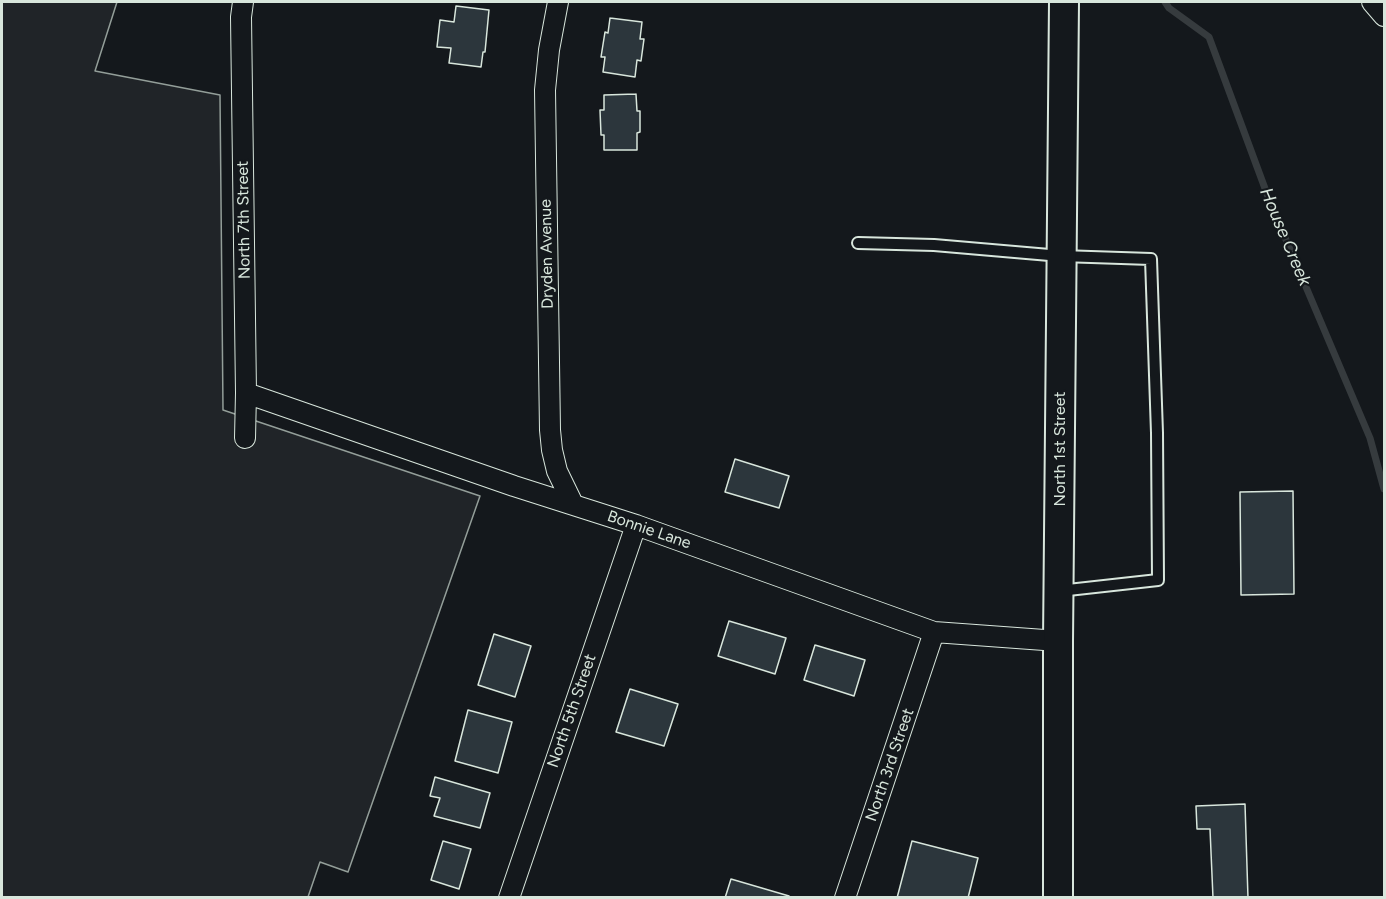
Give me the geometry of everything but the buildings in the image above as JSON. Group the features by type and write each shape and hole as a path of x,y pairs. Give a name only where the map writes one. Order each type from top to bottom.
{"main road":[{"name":"North 1st Street","path":"1058,897 1064,2"}],"street":[{"name":"North 7th Street","path":"243,2 241,17 245,438"},
{"name":"Dryden Avenue","path":"558,2 549,50 545,90 550,429 557,471 573,504"},
{"path":"1372,2 1384,16"},
{"name":"Bonnie Lane","path":"246,393 514,486 636,525 934,633 1058,641"},
{"name":"North 5th Street","path":"509,897 636,525"},
{"name":"North 3rd Street","path":"845,897 934,633"}],"lane":[{"path":"858,243 934,245 1061,256 1151,260 1157,444 1158,580 1059,591"}],"shaded area":[{"path":"2,2 117,2 95,71 220,95 223,410 480,496 348,872 320,862 308,897 2,898"}],"waterway":[{"name":"House Creek","path":"1165,2 1169,8 1209,37 1270,202 1370,438 1384,489"}]}
